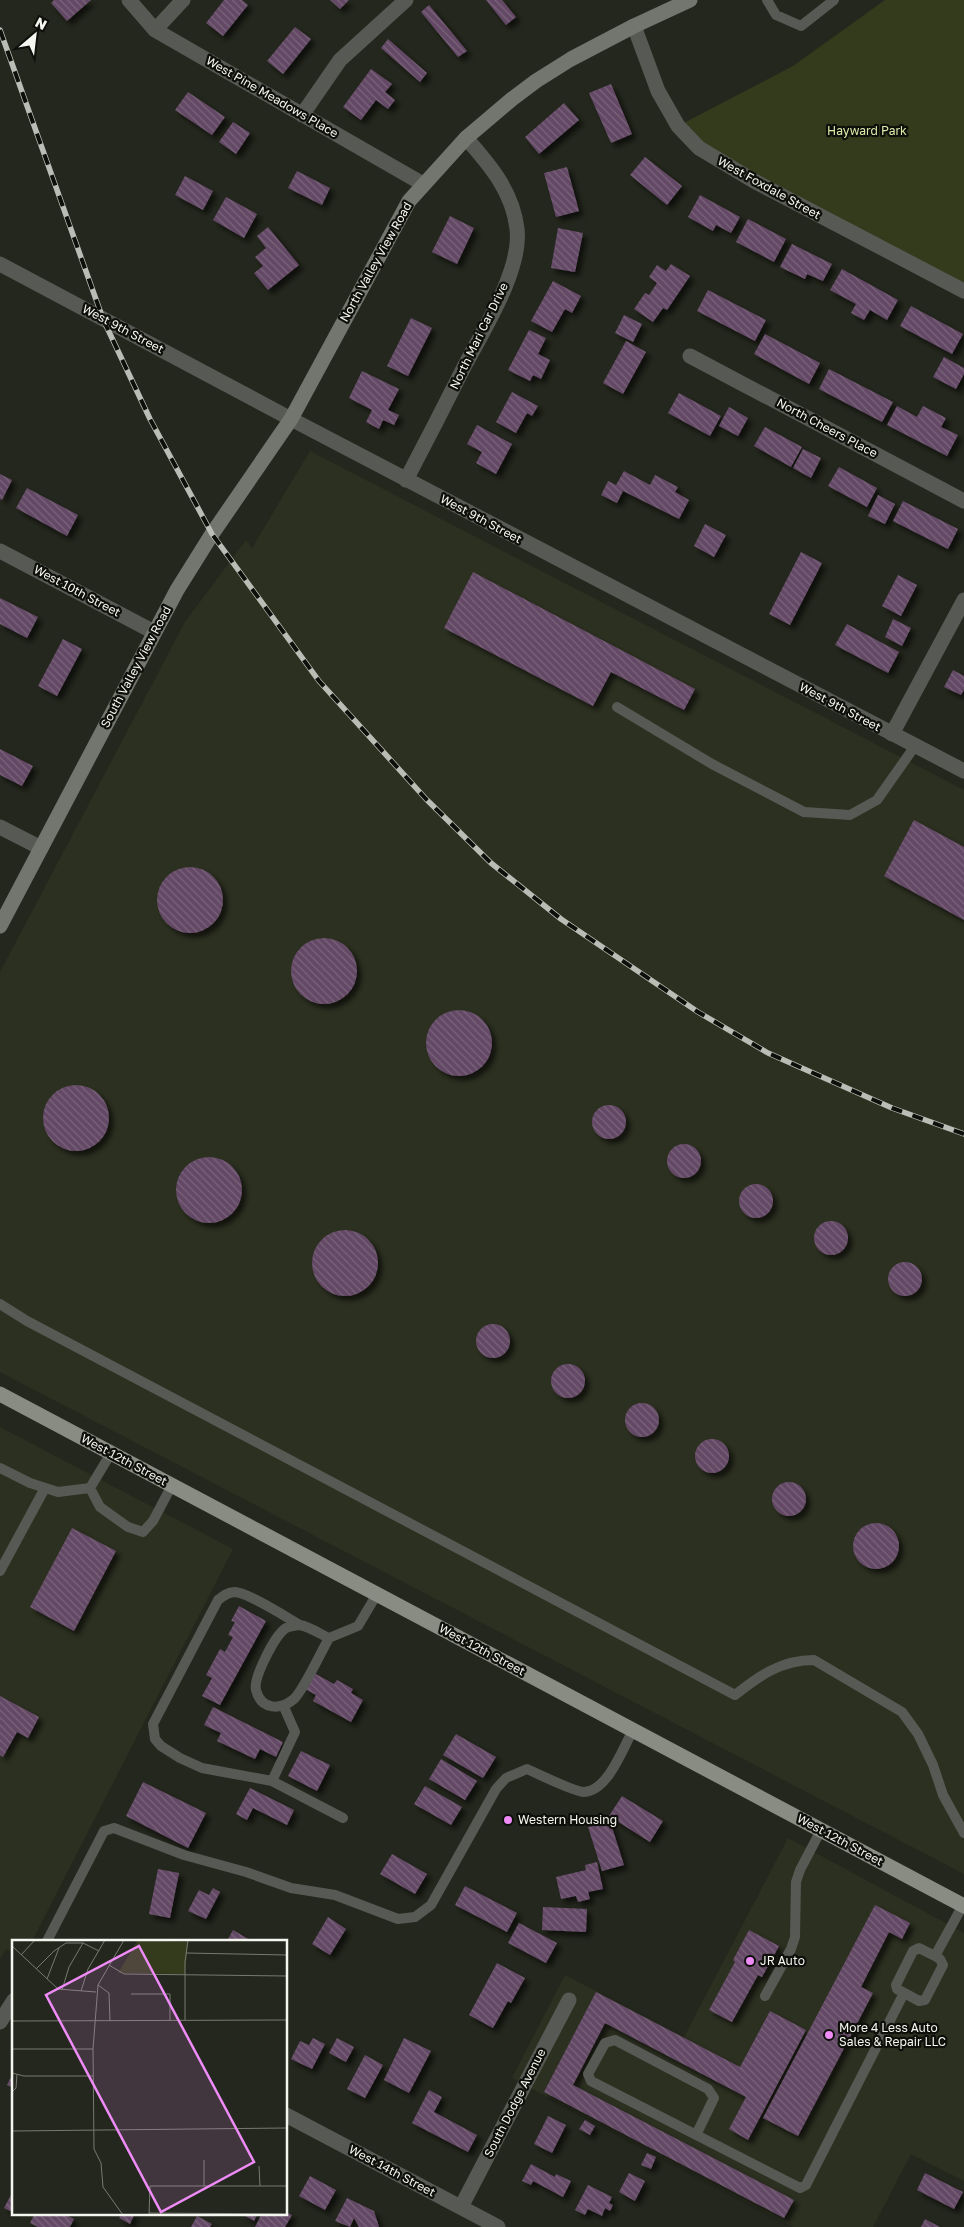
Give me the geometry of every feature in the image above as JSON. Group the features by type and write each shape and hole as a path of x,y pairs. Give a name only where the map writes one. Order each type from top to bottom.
{"main road":[{"name":"West 12th Street","path":"0,1394 963,1905"}],"street":[{"name":"West Pine Meadows Place","path":"129,0 155,30 423,184"},
{"path":"155,30 183,0"},
{"path":"302,115 340,60 406,0"},
{"name":"North Valley View Road","path":"291,419 409,201 466,138 512,99 571,59 634,26 690,0"},
{"name":"West Foxdale Street","path":"634,26 658,91 678,126 699,148 754,181 964,291"},
{"name":"North Mari Car Drive","path":"406,480 506,286 516,248 517,230 507,192 495,172 466,138"},
{"name":"West 9th Street","path":"0,264 406,480 964,771"},
{"name":"North Cheers Place","path":"690,356 964,501"},
{"name":"South Valley View Road","path":"0,926 154,632 212,534 291,419"},
{"name":"West 10th Street","path":"0,551 154,632"},
{"path":"892,734 964,600"},
{"path":"0,827 41,848"},
{"name":"South Dodge Avenue","path":"461,2207 569,2000"},
{"path":"0,2022 12,2003"},
{"name":"West 14th Street","path":"288,2116 498,2227"}],"lane":[{"path":"767,0 776,15 800,26 834,0"},
{"path":"617,707 712,764 804,812 850,815 877,800 915,746"},
{"path":"0,1304 27,1321 735,1695 760,1676 781,1664 799,1660 814,1660 902,1712 918,1734 933,1765 943,1795 964,1833"},
{"path":"90,1488 111,1453"},
{"path":"0,1468 58,1492 90,1488"},
{"path":"90,1488 100,1507 128,1526 143,1532 153,1521 172,1485"},
{"path":"0,1571 45,1488"},
{"path":"329,1638 248,1597 235,1592 225,1594 218,1600 153,1724 155,1740 180,1758 202,1768 272,1781 343,1818"},
{"path":"300,1625 285,1628 274,1642 256,1679 256,1690 262,1700 276,1708 284,1707 296,1697 329,1638 358,1626 377,1594"},
{"path":"272,1781 295,1732 284,1707"},
{"path":"48,1940 104,1831 114,1828 184,1855 246,1872 291,1888 335,1895 398,1919 415,1917 431,1905 496,1789 506,1778 527,1769 584,1792 595,1789 608,1778 633,1730"},
{"path":"765,1996 792,1949 796,1882 800,1870 821,1830"},
{"path":"935,1956 963,1905"},
{"path":"919,1948 935,1956 940,1959 943,1965 925,2000 919,2001 897,1989 896,1985 913,1951 919,1948"},
{"path":"696,2135 714,2098 708,2089 615,2040 605,2042 588,2074 591,2081 696,2135 800,2188 806,2185 904,1993"}],"shaded area":[{"path":"310,451 964,790 964,1874 0,1372 0,972 185,622 246,540 252,548"},
{"path":"0,1427 233,1549 33,1940 12,1940 12,1952 6,1949 0,1959"},
{"path":"788,1838 964,1933 964,2181 911,2154 873,2227 793,2227 512,2078 565,1975 684,2037"}],"green space":[{"name":"Hayward Park","path":"885,0 964,0 964,291 723,164 678,126 793,66"}],"building":[{"path":"54,0 91,0 67,21 51,3"},
{"path":"224,0 242,0 248,5 223,36 206,23"},
{"path":"330,0 349,0 340,9"},
{"path":"486,0 502,0 516,17 506,25"},
{"path":"429,5 467,51 458,57 421,12"},
{"path":"295,27 311,39 283,74 267,61"},
{"path":"388,39 427,73 420,82 381,48"},
{"path":"371,69 392,84 385,92 395,100 388,109 376,100 361,120 343,107"},
{"path":"611,84 632,134 611,143 589,93"},
{"path":"188,92 225,117 212,135 175,110"},
{"path":"564,103 579,120 539,154 525,137"},
{"path":"233,122 250,133 236,154 219,142"},
{"path":"645,157 682,186 667,205 630,175"},
{"path":"567,167 579,211 556,217 544,173"},
{"path":"297,171 330,188 322,205 288,188"},
{"path":"185,176 213,191 203,210 175,195"},
{"path":"700,195 740,217 731,233 716,225 713,231 688,217"},
{"path":"226,197 257,214 244,238 213,220"},
{"path":"450,216 474,228 457,264 432,252"},
{"path":"748,219 786,239 774,262 736,242"},
{"path":"268,227 299,265 268,290 254,273 263,266 255,257 266,248 257,236"},
{"path":"558,228 583,233 575,272 551,268"},
{"path":"792,244 832,264 823,281 807,274 805,279 780,267"},
{"path":"671,264 690,276 667,310 663,308 653,322 634,309 645,293 649,295 657,283 649,277 657,265 666,271"},
{"path":"842,269 898,300 887,320 870,310 864,320 851,313 856,304 830,290"},
{"path":"553,281 581,296 572,313 565,309 552,332 531,321"},
{"path":"708,290 766,320 755,341 697,311"},
{"path":"911,306 963,334 952,354 900,326"},
{"path":"624,315 642,324 633,342 615,333"},
{"path":"411,318 432,328 408,376 387,366"},
{"path":"529,330 546,338 538,354 550,360 541,379 533,375 530,381 508,370"},
{"path":"765,334 820,363 809,384 754,354"},
{"path":"626,341 646,352 623,394 603,383"},
{"path":"944,357 964,368 964,374 956,389 933,377"},
{"path":"829,369 893,402 882,422 819,389"},
{"path":"362,371 399,389 388,410 399,415 394,425 383,420 379,429 366,422 372,410 349,398"},
{"path":"512,392 538,406 532,416 527,413 516,433 496,422"},
{"path":"679,393 721,416 710,436 668,413"},
{"path":"897,406 917,417 923,406 946,418 941,427 958,435 947,456 887,425"},
{"path":"729,407 748,418 738,436 719,426"},
{"path":"477,425 512,444 496,474 476,463 482,452 467,444"},
{"path":"765,427 802,447 791,467 754,446"},
{"path":"803,449 821,458 811,478 793,468"},
{"path":"839,467 877,488 867,507 828,486"},
{"path":"624,471 650,485 655,475 678,487 675,492 689,500 679,519 623,491 617,503 601,495 608,481 616,485"},
{"path":"0,474 12,480 2,500 0,499"},
{"path":"27,488 78,515 67,536 16,508"},
{"path":"878,495 895,504 885,524 868,516"},
{"path":"903,501 958,529 948,549 893,521"},
{"path":"705,524 726,535 714,557 694,546"},
{"path":"801,552 822,563 790,625 769,614"},
{"path":"473,572 695,689 684,710 611,672 593,706 444,628"},
{"path":"898,575 917,585 901,616 882,606"},
{"path":"0,598 38,617 27,638 0,624"},
{"path":"893,619 911,628 902,646 885,637"},
{"path":"847,624 899,652 888,673 835,645"},
{"path":"63,639 82,649 57,696 38,686"},
{"path":"953,670 964,676 964,690 961,695 944,687"},
{"path":"0,749 33,766 22,786 0,775"},
{"path":"914,820 964,847 964,920 884,876"},
{"path":"183,867 197,867 209,872 218,881 223,893 221,913 214,924 197,933 183,933 171,928 162,919 157,907 157,893 162,881 171,872"},
{"path":"317,938 331,938 343,943 352,952 357,964 355,984 348,995 331,1004 317,1004 305,999 296,990 291,978 291,964 296,952 305,943"},
{"path":"452,1010 466,1010 478,1015 487,1024 492,1036 490,1056 483,1067 466,1076 452,1076 440,1071 431,1062 426,1050 426,1036 431,1024 440,1015"},
{"path":"69,1085 83,1085 95,1090 104,1099 109,1111 107,1131 100,1142 83,1151 69,1151 57,1146 48,1137 43,1125 43,1111 48,1099 57,1090"},
{"path":"609,1105 621,1110 626,1122 621,1134 609,1139 597,1134 592,1122 597,1110"},
{"path":"684,1144 696,1149 701,1161 696,1173 684,1178 672,1173 667,1161 672,1149"},
{"path":"202,1157 216,1157 228,1162 237,1171 242,1183 240,1203 233,1214 216,1223 202,1223 190,1218 181,1209 176,1197 176,1183 181,1171 190,1162"},
{"path":"756,1184 768,1189 773,1201 768,1213 756,1218 744,1213 739,1201 744,1189"},
{"path":"831,1221 843,1226 848,1238 843,1250 831,1255 819,1250 814,1238 819,1226"},
{"path":"338,1230 352,1230 364,1235 373,1244 378,1256 376,1276 369,1287 352,1296 338,1296 326,1291 317,1282 312,1270 312,1256 317,1244 326,1235"},
{"path":"905,1262 917,1267 922,1279 917,1291 905,1296 893,1291 888,1279 893,1267"},
{"path":"493,1324 505,1329 510,1341 505,1353 493,1358 481,1353 476,1341 481,1329"},
{"path":"568,1364 580,1369 585,1381 580,1393 568,1398 556,1393 551,1381 556,1369"},
{"path":"642,1403 654,1408 659,1420 654,1432 642,1437 630,1432 625,1420 630,1408"},
{"path":"712,1439 724,1444 729,1456 724,1468 712,1473 700,1468 695,1456 700,1444"},
{"path":"789,1482 801,1487 806,1499 801,1511 789,1516 777,1511 772,1499 777,1487"},
{"path":"881,1523 893,1529 898,1537 898,1555 893,1563 885,1568 871,1569 859,1563 854,1555 853,1541 859,1529 867,1524"},
{"path":"72,1528 116,1551 74,1631 30,1607"},
{"path":"239,1606 266,1621 220,1705 202,1696 212,1678 206,1675 220,1649 225,1652 233,1637 228,1635 235,1622 231,1621"},
{"path":"314,1673 334,1684 337,1680 353,1689 351,1693 363,1700 351,1722 313,1701 316,1695 305,1689"},
{"path":"0,1696 39,1717 28,1738 17,1732 3,1757 0,1755"},
{"path":"213,1707 283,1742 276,1757 260,1749 255,1759 217,1741 221,1733 204,1725"},
{"path":"456,1734 496,1757 483,1778 443,1755"},
{"path":"301,1751 330,1765 317,1791 288,1776"},
{"path":"441,1759 477,1781 465,1800 429,1779"},
{"path":"143,1782 206,1813 188,1848 126,1816"},
{"path":"425,1786 462,1807 451,1825 414,1804"},
{"path":"250,1788 294,1810 287,1825 253,1808 247,1820 236,1814"},
{"path":"622,1796 663,1821 650,1842 609,1816"},
{"path":"610,1821 624,1865 602,1871 588,1827"},
{"path":"392,1854 427,1874 415,1894 380,1874"},
{"path":"597,1862 603,1889 588,1892 590,1899 578,1902 576,1896 561,1899 556,1877 586,1870 585,1865"},
{"path":"158,1869 179,1873 170,1918 149,1914"},
{"path":"465,1886 517,1913 507,1932 455,1905"},
{"path":"213,1888 220,1892 206,1919 188,1911 199,1890 209,1895"},
{"path":"875,1905 910,1923 902,1939 889,1932 861,1987 873,1993 798,2136 763,2118"},
{"path":"543,1907 587,1909 586,1932 542,1930"},
{"path":"328,1917 346,1929 330,1955 312,1944"},
{"path":"519,1923 557,1943 546,1963 508,1943"},
{"path":"233,1930 250,1940 228,1940"},
{"path":"749,1930 779,1946 762,1977 758,1975 732,2022 709,2010 735,1962 733,1960"},
{"path":"497,1963 525,1978 511,2003 508,2001 493,2028 469,2015"},
{"path":"596,1992 740,2067 770,2011 806,2030 748,2140 729,2129 746,2097 605,2023 573,2085 794,2200 784,2218 544,2092"},
{"path":"313,2038 325,2044 312,2069 291,2059 300,2041 309,2045"},
{"path":"337,2038 354,2047 346,2062 329,2053"},
{"path":"404,2038 431,2051 409,2093 384,2080"},
{"path":"365,2055 383,2065 365,2098 347,2089"},
{"path":"12,2075 12,2087 7,2085"},
{"path":"429,2090 442,2097 434,2112 477,2135 468,2152 412,2123"},
{"path":"548,2116 566,2125 552,2153 534,2144"},
{"path":"585,2120 595,2126 590,2135 579,2129"},
{"path":"647,2153 656,2157 651,2169 641,2165"},
{"path":"531,2164 555,2177 556,2174 571,2181 563,2197 533,2181 531,2185 522,2181"},
{"path":"629,2173 645,2181 635,2201 619,2192"},
{"path":"925,2173 963,2192 954,2209 917,2190"},
{"path":"310,2176 336,2190 325,2210 299,2196"},
{"path":"588,2185 612,2197 609,2203 613,2205 610,2211 605,2208 602,2216 588,2209 585,2215 575,2210"},
{"path":"12,2193 12,2212 4,2208"},
{"path":"347,2198 374,2211 379,2227 359,2227 354,2218 350,2227 335,2221"},
{"path":"288,2213 292,2215 285,2227 255,2227 262,2214"},
{"path":"34,2214 64,2214 74,2219 70,2227 38,2227 30,2223"},
{"path":"121,2214 135,2214 130,2224 119,2218"},
{"path":"242,2214 258,2214 254,2221"},
{"path":"197,2216 212,2224 210,2227 191,2227"},
{"path":"925,2219 940,2227 921,2227"}],"railway":[{"path":"0,30 103,319 150,419 212,534 319,681 426,799 491,863 561,919 698,1012 768,1053 892,1108 964,1134"}],"place":[{"name":"Western Housing","path":"508,1820"},
{"name":"JR Auto","path":"750,1961"},
{"name":"More 4 Less Auto Sales & Repair LLC","path":"829,2035"}]}
